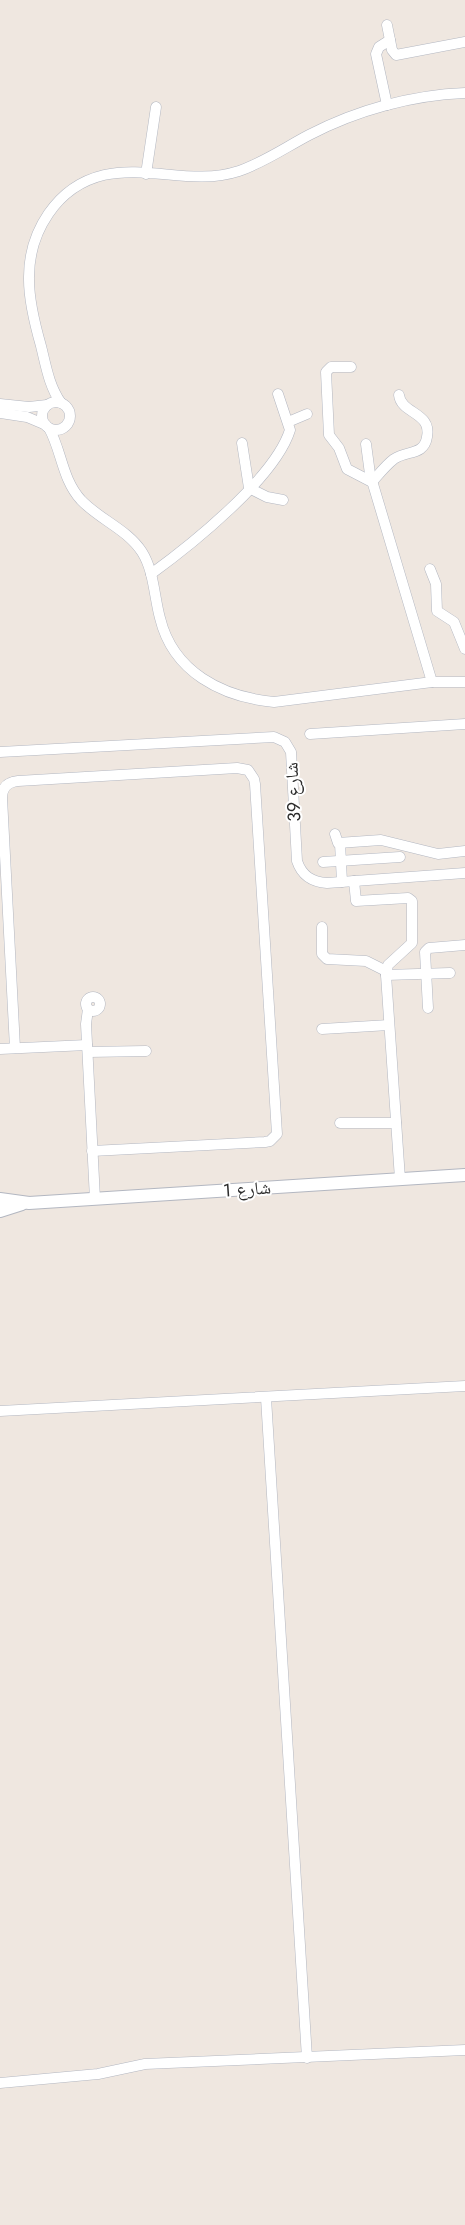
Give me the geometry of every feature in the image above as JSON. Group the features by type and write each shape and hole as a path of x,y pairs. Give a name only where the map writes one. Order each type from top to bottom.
{"street":[{"path":"387,25 392,52 398,55 465,42"},
{"path":"387,105 376,54 379,47 390,40"},
{"path":"52,404 51,387 35,325 30,293 30,258 36,237 45,218 56,203 70,191 86,181 104,175 123,172 191,178 233,173 253,166 334,122 387,105 427,97 465,93"},
{"path":"146,174 156,108"},
{"path":"351,367 331,367 327,370 328,430 331,439 339,448 347,469 372,482"},
{"path":"151,574 203,535 276,457 290,433 278,394"},
{"path":"372,482 397,457 422,449 428,437 425,422 421,416 402,404 399,394"},
{"path":"0,404 29,408 52,404 69,413 68,422 61,428 58,447"},
{"path":"52,404 42,413 58,447 65,474 81,500 134,541 142,553 151,574 160,620 174,650 196,675 210,685 230,694 251,700 274,702 432,682 465,682"},
{"path":"0,413 27,417 47,426 61,428"},
{"path":"288,422 307,414"},
{"path":"242,443 249,488"},
{"path":"366,444 372,482 432,682"},
{"path":"249,488 267,497 283,500"},
{"path":"430,569 436,584 437,612 454,622 465,649"},
{"path":"310,734 465,724"},
{"name":"شارع 39","path":"0,752 268,737 280,738 291,752 297,861 305,875 319,882 342,882 465,873"},
{"path":"15,1048 2,798 7,784 18,781 238,768 248,770 252,774 255,784 277,1134 270,1141 265,1142 92,1152"},
{"path":"342,882 338,838 381,840 438,854 465,851"},
{"path":"324,862 400,857"},
{"path":"354,881 354,899 356,901 408,898 412,901 412,943 388,965 386,973 400,1179"},
{"path":"322,926 324,957 366,961 386,973 450,973"},
{"path":"428,1008 427,950 465,946"},
{"path":"88,1009 87,1049 95,1198"},
{"path":"322,1029 389,1025"},
{"path":"0,1049 146,1051"},
{"path":"340,1123 396,1123"},
{"name":"شارع 1","path":"0,1211 29,1203 465,1175"},
{"name":"شارع 1","path":"0,1199 29,1203"},
{"path":"0,1411 465,1386"},
{"path":"266,1398 307,2058"},
{"path":"0,2083 98,2074 145,2064 465,2050"}]}
